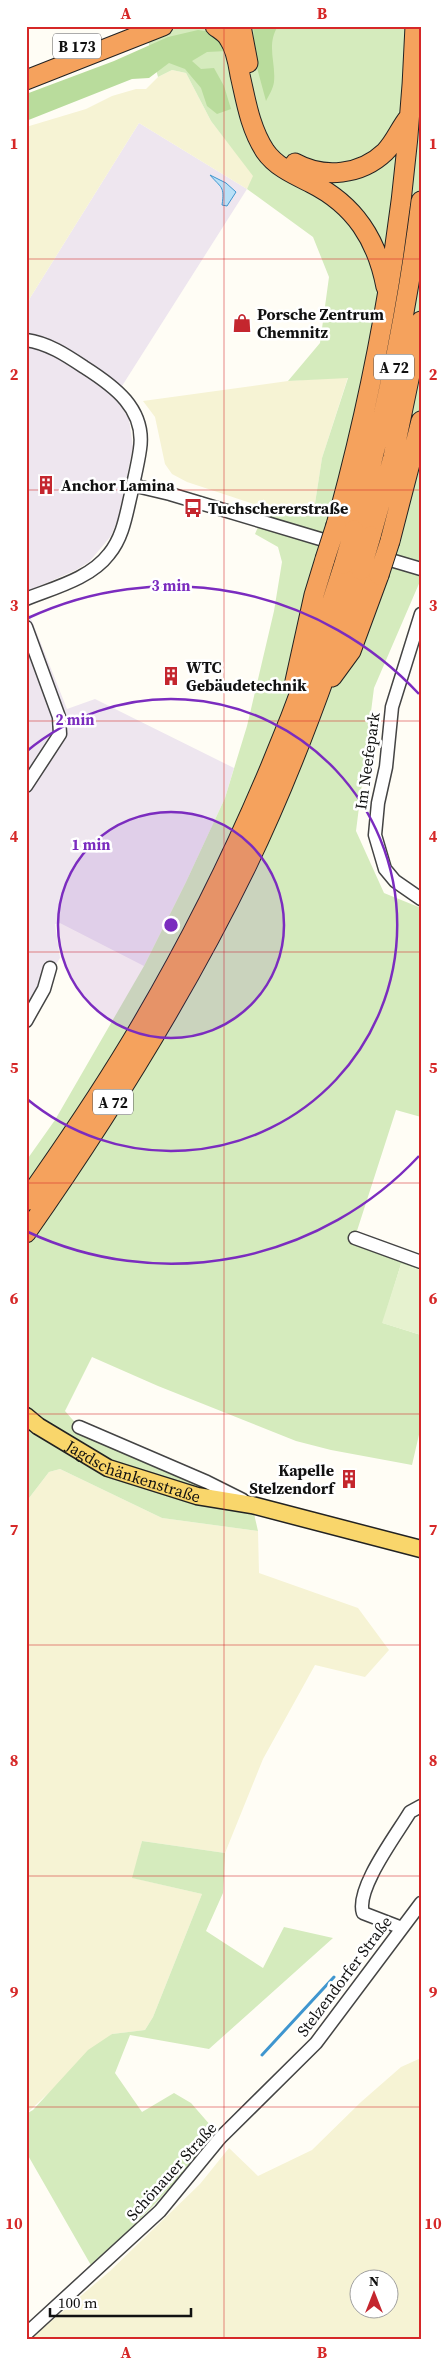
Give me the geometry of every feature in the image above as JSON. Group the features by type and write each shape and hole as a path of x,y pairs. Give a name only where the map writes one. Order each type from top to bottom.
{"highway":[{"name":"B 173","path":"26,66 128,26"},
{"name":"B 173","path":"26,80 163,26"},
{"path":"215,26 229,38 235,49 252,125 266,153 287,171 336,198 360,222 377,250 388,296"},
{"path":"241,26 256,102 264,126 279,151 304,168 332,173 349,172 364,167 386,151 411,114"},
{"path":"267,777 269,752 296,680 314,595 356,451 388,296 411,114 415,26"},
{"name":"A 72","path":"363,533 410,283 421,202"},
{"name":"A 72","path":"26,1202 130,1044 182,954 229,861 267,777 322,637 352,567 363,533 393,457 421,322"},
{"path":"318,696 351,651 390,541 421,421"},
{"name":"A 72","path":"26,1233 143,1056 195,967 248,864 332,659 352,567"}],"main road":[{"name":"Jagdschänkenstraße","path":"26,1416 38,1426 108,1468 197,1496 252,1505 421,1548"}],"street":[{"path":"26,340 49,346 68,356 110,384 128,402 134,414 140,440 125,521 119,538 109,555 87,573 26,599"},
{"path":"132,485 170,494 421,569"},
{"name":"Im Neefepark","path":"421,614 392,707 386,767 378,803 375,835 385,868 394,881 421,900"},
{"path":"26,627 59,717 60,734 26,786"},
{"path":"26,1021 44,989 50,968"},
{"path":"355,1238 421,1262"},
{"name":"Jagdschänkenstraße","path":"79,1427 207,1482 252,1505"},
{"path":"402,1928 363,1914 362,1898 368,1884 410,1812 421,1806"},
{"name":"Stelzendorfer Straße","path":"291,2066 316,2043 421,1903"},
{"name":"Schönauer Straße","path":"26,2334 160,2210 220,2138 269,2091 291,2066"}],"shaded area":[{"path":"172,70 186,73 211,121 254,176 247,189 139,123 30,298 26,310 26,127 86,109 112,96 136,89 146,89 158,77"},
{"path":"139,123 247,189 115,397 129,419 133,447 118,519 111,536 89,562 76,570 26,592 26,310 30,298"},
{"path":"348,377 322,458 314,510 305,517 266,508 187,482 172,474 165,464 155,417 143,401 288,381"},
{"path":"26,606 67,709 95,699 234,768 225,798 144,966 60,923 55,924 60,958 26,1014"},
{"path":"60,1469 162,1518 258,1531 259,1573 358,1608 389,1650 365,1677 315,1665 263,1759 225,1853 142,1841 133,1878 202,1894 153,2017 145,2030 112,2034 26,2114 26,1502 49,1472"},
{"path":"421,2058 421,2340 29,2340 110,2271 200,2184 229,2148 258,2176 312,2150 361,2102 401,2067"}],"green space":[{"path":"144,26 421,26 421,579 374,688 356,831 384,893 421,908 421,1117 396,1110 355,1237 421,1262 421,1270 401,1264 383,1323 421,1335 421,1426 412,1465 331,1450 296,1441 158,1386 92,1357 65,1411 79,1427 252,1505 258,1531 162,1518 60,1469 49,1472 26,1502 26,1161 55,1120 144,966 225,798 247,726 274,611 282,562 278,547 255,534 266,508 305,517 314,510 322,458 348,378 288,381 320,343 329,277 313,237 247,189 253,176 211,121 186,73 172,70 158,77"},
{"path":"253,26 278,26 274,33 272,47 274,82 266,101 256,64"},
{"path":"198,30 212,32 227,51 207,52 192,61 201,69 214,68 224,86 231,109 217,114 207,106 201,88 185,69 169,63 149,78 132,79 26,121 26,94 114,61 168,37"},
{"path":"401,1264 421,1270 421,1335 382,1323"},
{"path":"142,1841 225,1853 223,1893 206,1931 263,1968 284,1927 333,1938 209,2049 130,2035 115,2073 142,2112 174,2093 191,2103 218,2134 155,2204 92,2267 26,2152 26,2114 33,2110 88,2050 112,2034 145,2030 153,2017 202,1894 132,1878"}],"water":[{"path":"210,175 226,183 236,192 227,206 222,205 222,191"}],"waterway":[{"path":"262,2055 334,1977"}],"place":[{"name":"Porsche Zentrum Chemnitz","path":"242,323"},
{"name":"Anchor Lamina","path":"46,485"},
{"name":"Tuchschererstraße","path":"193,508"},
{"name":"WTC Gebäudetechnik","path":"171,676"},
{"name":"Kapelle Stelzendorf","path":"349,1479"}]}
